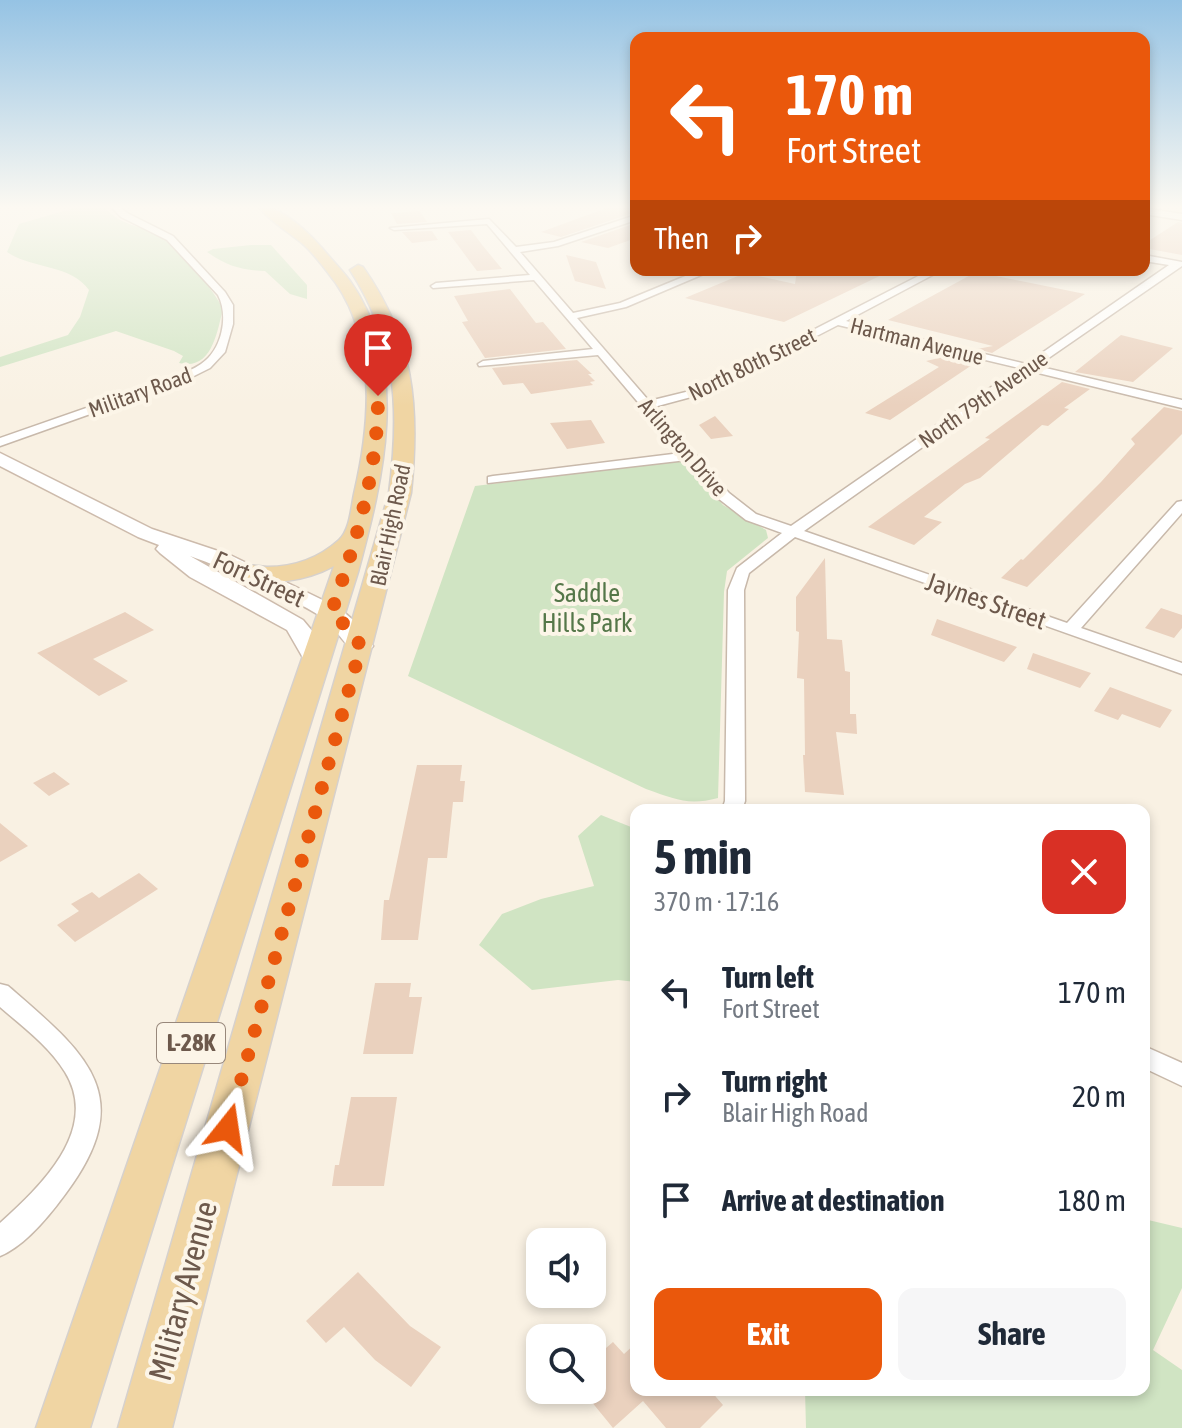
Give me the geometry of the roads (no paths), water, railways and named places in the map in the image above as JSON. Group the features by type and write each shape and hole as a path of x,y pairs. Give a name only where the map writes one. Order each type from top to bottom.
{"main road":[{"name":"Blair High Road","path":"315,658 355,539 377,449 376,363 366,326 354,299 335,273"},
{"name":"Blair High Road","path":"358,273 385,313 402,370 407,423 400,493 361,646"},
{"name":"Fort Street","path":"0,459 145,533 222,560 331,613 361,646"},
{"name":"Fort Street","path":"145,533 198,572 295,625 306,638 315,658"},
{"path":"246,572 278,576 301,573 327,562 355,539"},
{"name":"Military Avenue","path":"145,1428 361,646"},
{"name":"L-28K","path":"63,1428 299,717 315,658"}],"street":[{"name":"Military Road","path":"0,442 182,378 206,366 220,352 230,315 222,294 202,273"},
{"name":"Arlington Drive","path":"534,273 734,506 751,517 791,533"},
{"name":"North 79th Avenue","path":"791,533 1166,273"},
{"path":"572,316 623,305 693,276"},
{"name":"North 80th Street","path":"649,405 702,391 926,276"},
{"path":"436,286 537,277"},
{"name":"Hartman Avenue","path":"838,322 1182,404"},
{"path":"483,364 600,352"},
{"path":"493,480 689,456"},
{"path":"1070,630 1182,505"},
{"path":"734,804 738,581 754,560 791,533"},
{"name":"Jaynes Street","path":"791,533 1182,669"},
{"path":"0,993 63,1051 81,1077 88,1099 80,1147 64,1175 40,1205 0,1242"},
{"path":"1150,1059 1182,1075"}],"park label":[{"name":"Saddle Hills Park","path":"587,608"}]}
